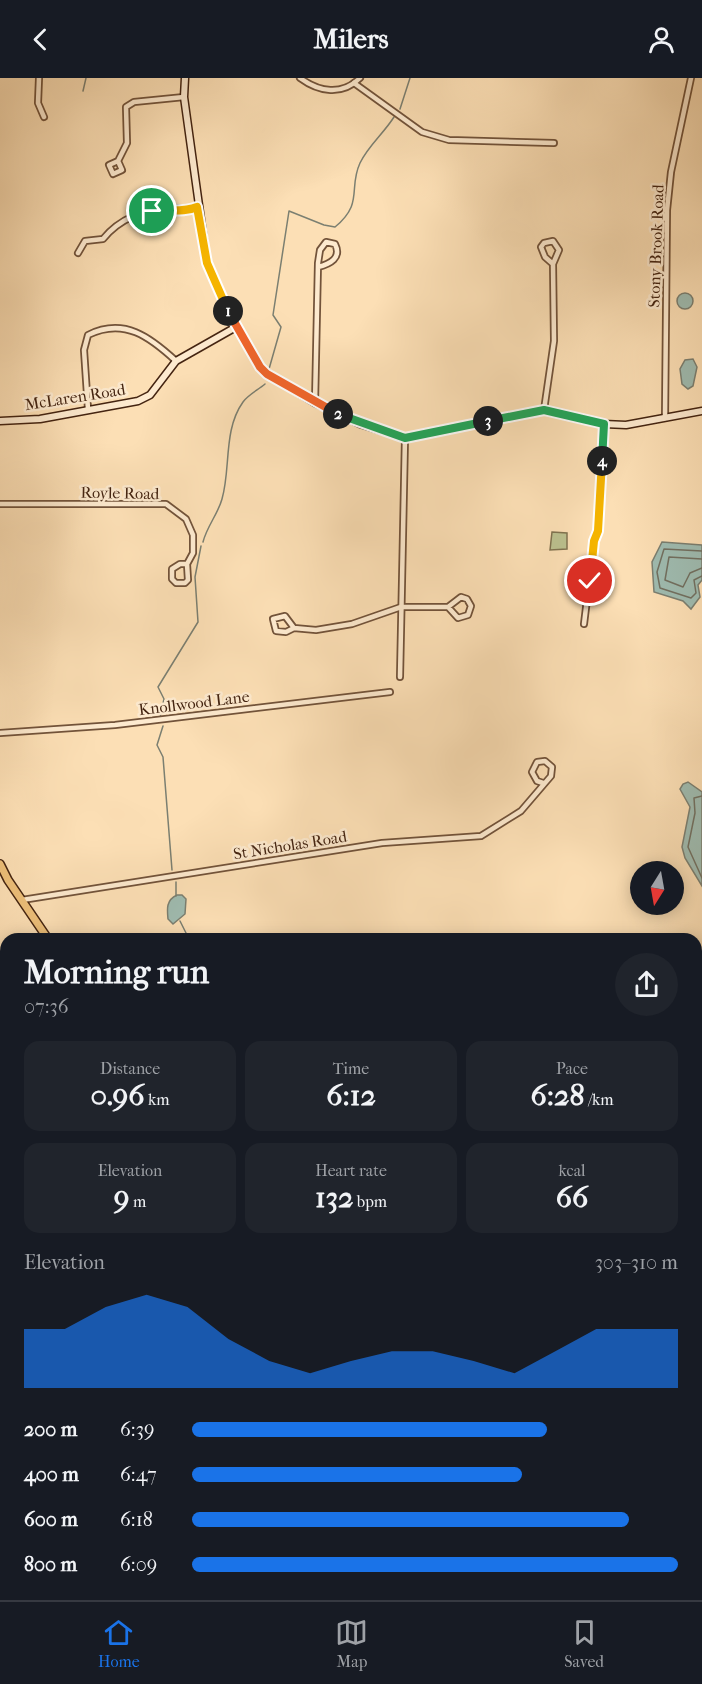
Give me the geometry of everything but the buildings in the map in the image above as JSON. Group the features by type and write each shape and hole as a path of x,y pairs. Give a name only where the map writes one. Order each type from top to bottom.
{"main road":[{"path":"0,864 4,881 22,900 44,933"}],"street":[{"path":"39,78 38,103 44,117"},
{"path":"185,78 184,97 197,207 207,263 236,327 260,367 272,377 315,403 360,424 405,438 544,410 604,424 626,425 702,411"},
{"path":"300,78 327,91 344,90 360,78"},
{"name":"Stony Brook Road","path":"665,418 667,210 670,182 691,78"},
{"path":"354,83 432,136 449,140 554,143"},
{"path":"118,161 127,143 126,107 134,102 184,97"},
{"path":"78,253 85,241 103,239 116,225 140,213 169,208 189,210 197,207"},
{"path":"544,410 554,341 554,264 559,250 553,241 548,241 541,247 542,252 554,264"},
{"path":"315,403 318,267 323,245 335,244 338,252 336,257 328,264 318,267"},
{"name":"McLaren Road","path":"0,421 40,419 138,401 150,395 176,361 236,327"},
{"path":"88,409 84,350 88,335 106,329 136,332 151,338 176,361"},
{"path":"584,624 594,541 598,531 604,424"},
{"path":"400,677 405,438"},
{"name":"Royle Road","path":"0,504 166,504 186,519 193,535 193,553 187,564 188,580 186,583 176,583 171,579 172,569 180,564 187,564"},
{"path":"294,628 285,616 273,619 276,631 285,632 294,628 316,630 351,624 401,607 448,607 461,597 467,599 471,606 468,615 462,618 456,616 448,607"},
{"name":"Knollwood Lane","path":"0,733 114,724 390,692"},
{"path":"546,761 552,767 553,772 543,783 537,781 532,772 537,762 546,761"},
{"name":"St Nicholas Road","path":"22,900 288,856 382,843 481,836 521,811 543,783"}],"green space":[{"path":"552,532 567,533 567,549 550,550"}],"water":[{"path":"685,293 691,295 693,301 691,307 685,309 679,307 677,301 679,295"},
{"path":"693,359 697,367 693,386 688,389 682,384 680,369 685,360"},
{"path":"662,542 702,545 702,580 698,585 700,597 691,609 683,601 654,592 652,562"},
{"path":"688,782 702,792 702,886 685,858 682,847 690,807 680,789"},
{"path":"182,895 186,899 185,914 173,924 168,919 168,908 171,899"}],"waterway":[{"path":"83,91 86,78"},
{"path":"400,109 410,78"},
{"path":"269,369 281,327 273,315 289,211 335,227 349,211 360,163 394,117"},
{"path":"203,542 222,499 230,437 237,413 245,399 265,384"},
{"path":"160,717 164,699 158,687 198,622 195,577 201,546"},
{"path":"163,726 157,745 163,757 172,870"},
{"path":"176,882 176,896"},
{"path":"180,921 186,933"}],"route":[{"path":"152,211 169,208 189,210 197,207 207,263 216,289 260,367 315,403 360,424 405,438 544,410 604,424 598,531 594,541 590,581"}]}
